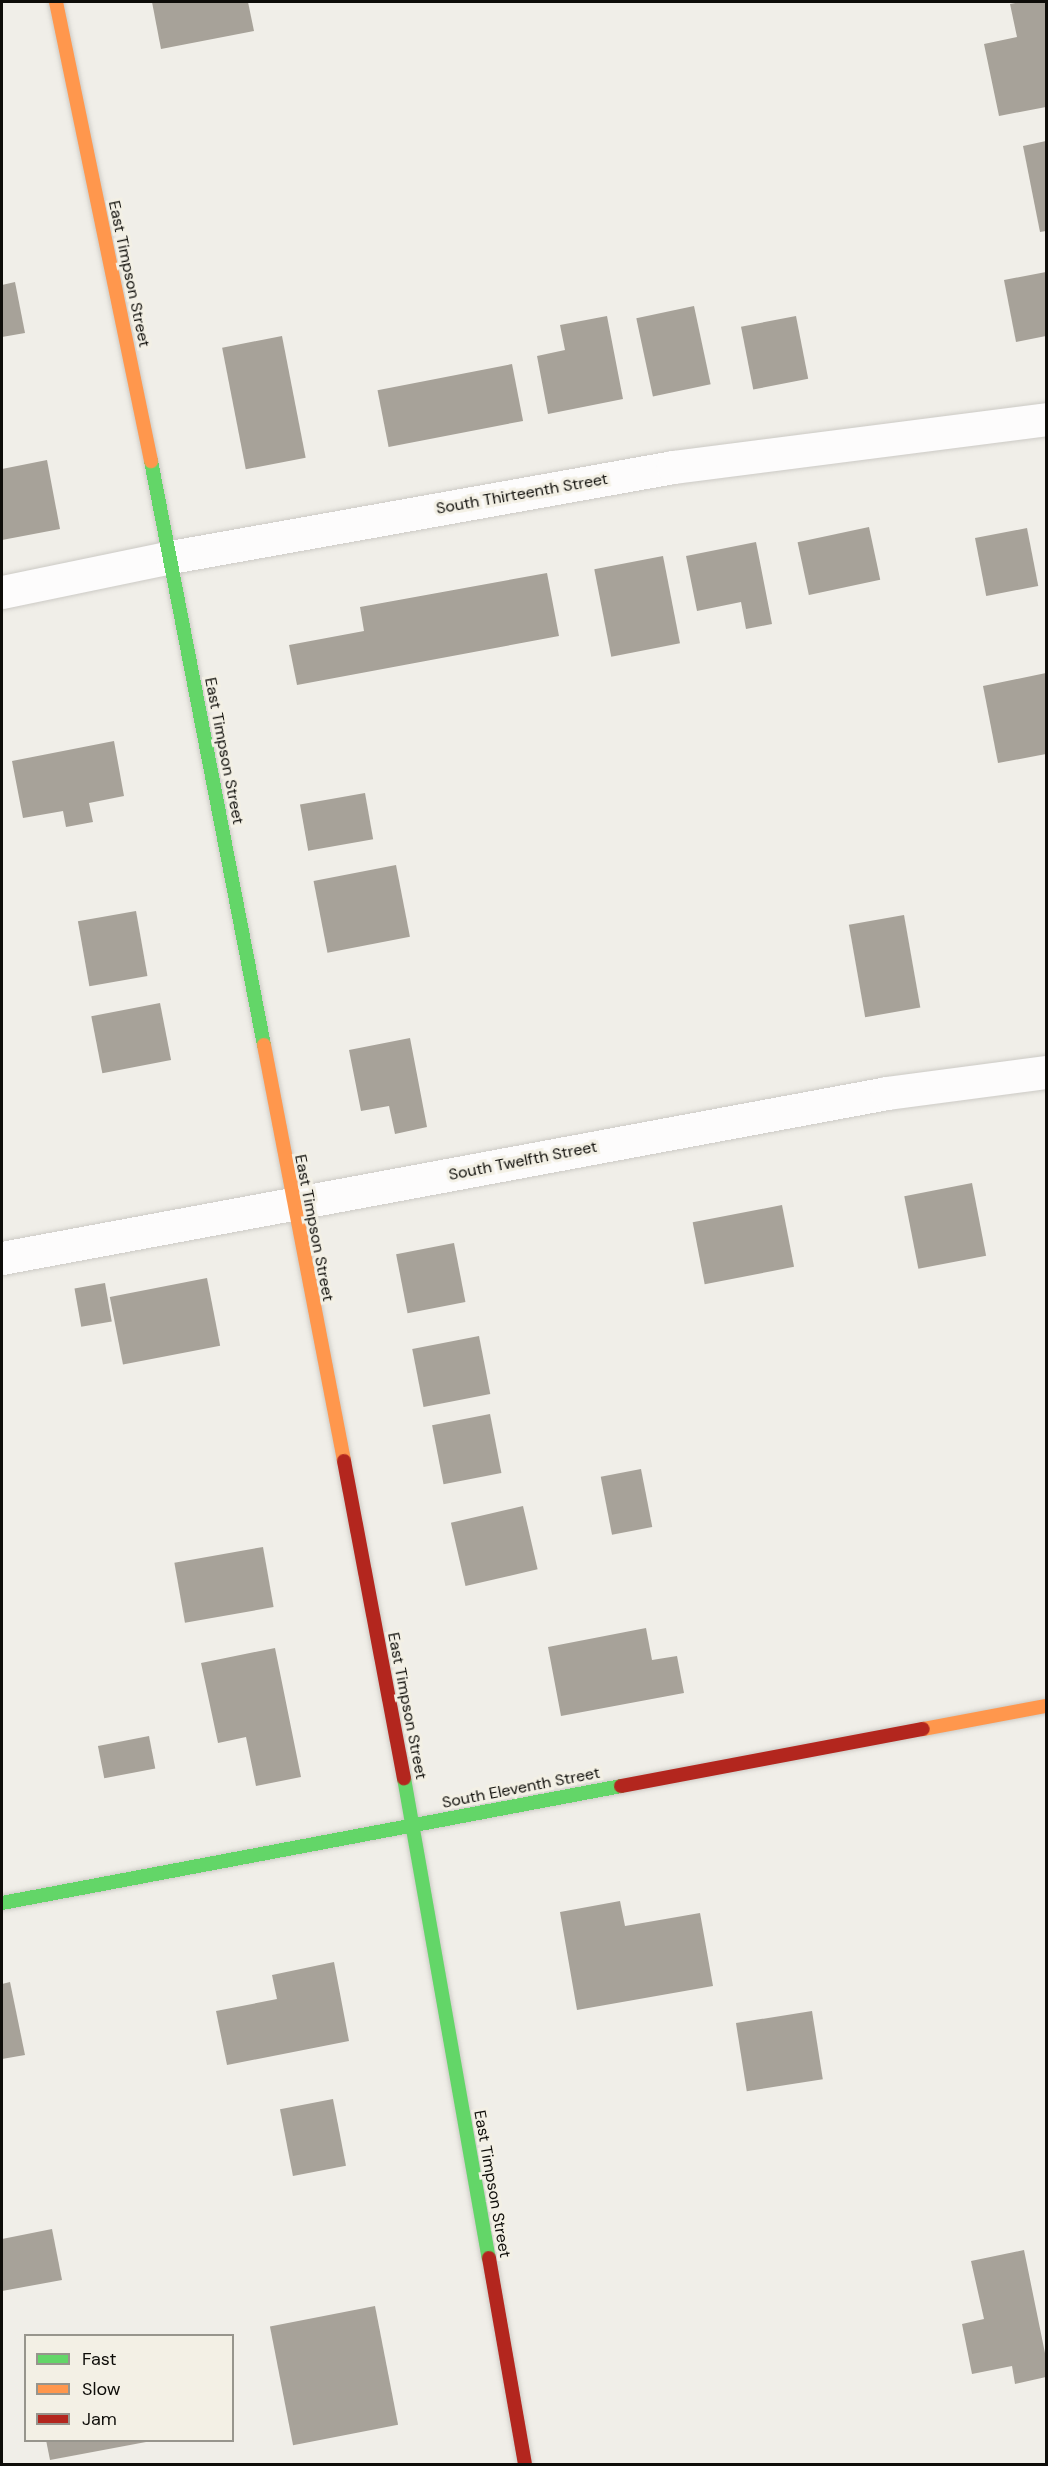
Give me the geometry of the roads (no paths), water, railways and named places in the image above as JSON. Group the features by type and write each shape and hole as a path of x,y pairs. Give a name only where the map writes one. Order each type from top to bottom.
{"street":[{"name":"East Timpson Street","path":"56,2 171,558 413,1825 525,2464"},
{"name":"South Thirteenth Street","path":"2,592 171,558 719,459 1047,419"},
{"name":"South Twelfth Street","path":"2,1258 887,1093 1047,1072"},
{"name":"South Eleventh Street","path":"2,1903 1047,1706"}]}
